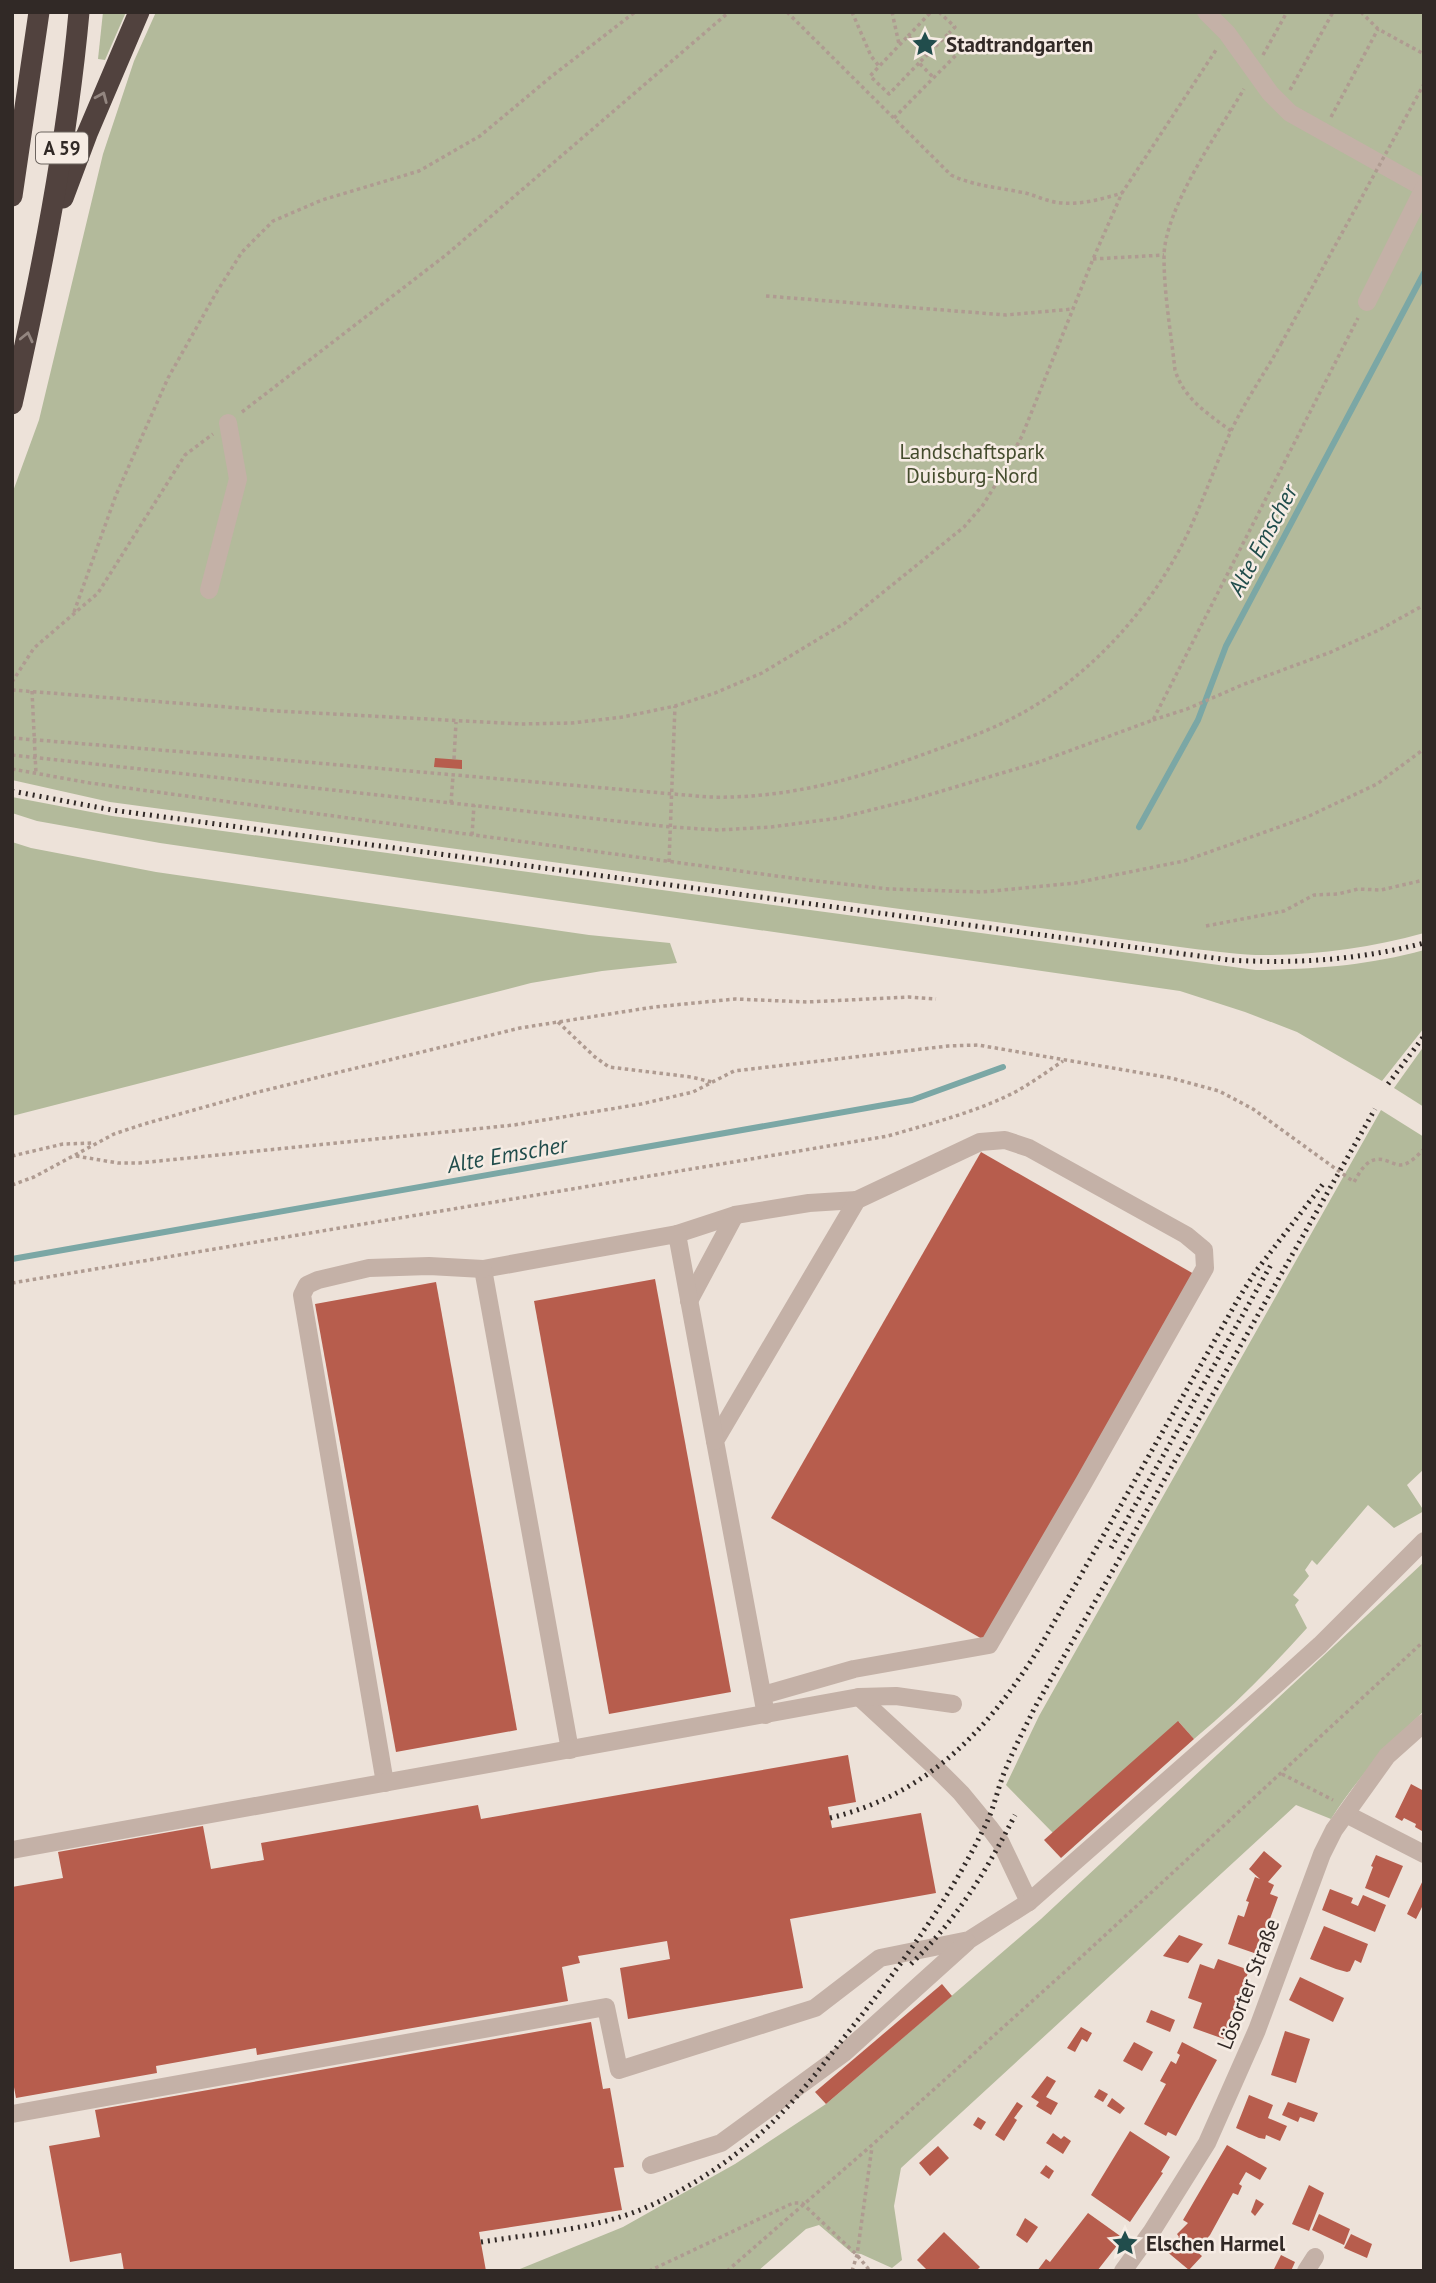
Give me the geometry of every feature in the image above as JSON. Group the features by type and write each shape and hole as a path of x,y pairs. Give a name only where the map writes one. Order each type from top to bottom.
{"highway":[{"name":"A 59","path":"12,196 39,12"},
{"name":"A 59","path":"12,404 31,319 61,151 79,12"},
{"path":"43,252 87,134 139,12"}],"street":[{"path":"1206,12 1227,33 1254,71 1290,113 1424,188 1367,302"},
{"path":"209,590 238,479 228,423"},
{"path":"385,1783 302,1295 307,1285 369,1268 429,1266 483,1269 677,1234 735,1215 809,1203 857,1200 980,1142 1005,1140 1030,1148 1186,1235 1204,1250 1205,1268 989,1645 854,1669 762,1695"},
{"path":"715,1441 857,1200"},
{"path":"689,1301 735,1215"},
{"path":"677,1234 766,1715"},
{"path":"483,1269 570,1750"},
{"path":"651,2165 721,2143 844,2053 969,1940 1029,1902 1290,1672 1424,1541"},
{"path":"12,1850 859,1697 896,1696 953,1704"},
{"path":"859,1697 961,1793 1001,1843 1029,1902"},
{"name":"Lösorter Straße","path":"1123,2271 1152,2231 1207,2143 1257,2030 1322,1854 1342,1808 1387,1756 1424,1723"},
{"path":"1342,1808 1424,1854"},
{"path":"12,2114 606,2007 619,2070 815,2008 880,1958 969,1940"}],"path":[{"path":"74,613 116,495 168,378 242,252 273,221 322,200 419,171 480,136 635,12"},
{"path":"12,682 34,648 98,593 185,455 446,255 729,12"},
{"path":"787,12 951,175 976,186 1018,191 1061,203 1099,201 1122,192"},
{"path":"852,12 871,56 879,67"},
{"path":"892,12 899,46"},
{"path":"932,12 870,76 890,94 955,27 939,12"},
{"path":"1231,431 1187,396 1179,382 1175,370 1164,255 1171,220 1182,195 1287,12"},
{"path":"1282,105 1333,12"},
{"path":"1361,12 1377,29 1424,54"},
{"path":"1323,131 1377,29"},
{"path":"12,690 456,722 572,723 622,717 675,706 762,673 845,623 964,527 996,484 1022,436 1122,192 1227,33"},
{"path":"894,118 963,48 948,34"},
{"path":"908,37 927,55"},
{"path":"919,63 934,78"},
{"path":"12,738 732,798 761,797 831,785 954,743 1031,708 1082,672 1113,643 1163,578 1183,542 1231,431 1424,84"},
{"path":"1093,259 1164,255"},
{"path":"766,296 1006,315 1073,309"},
{"path":"1153,719 1367,302"},
{"path":"12,755 671,827 718,830 771,827 839,818 915,799 1039,762 1187,709 1331,652 1424,605"},
{"path":"32,691 36,774"},
{"path":"669,862 675,706"},
{"path":"454,759 456,722"},
{"path":"12,769 669,862 889,889 982,892 1076,883 1184,861 1307,817 1377,784 1424,749"},
{"path":"451,803 453,776"},
{"path":"472,835 474,806"},
{"path":"1206,926 1284,911 1314,895 1338,894 1357,889 1381,890 1424,880"},
{"path":"12,1185 76,1156 114,1134 144,1124 258,1092 447,1045 558,1022 654,1007 735,999 807,1002 909,997 936,999"},
{"path":"558,1022 609,1068 713,1082"},
{"path":"76,1156 118,1163 139,1163 514,1125 641,1104 693,1092 734,1071 924,1048 978,1045 1160,1076 1219,1091 1253,1110 1354,1182 1366,1163 1377,1159 1405,1164 1424,1149"},
{"path":"12,1283 888,1136 947,1119 999,1099 1018,1090 1063,1060"},
{"path":"12,1156 63,1144 95,1143"},
{"path":"727,2271 802,2203 872,2145 1282,1774 1424,1641"},
{"path":"1282,1774 1342,1808"},
{"path":"852,2271 857,2255 872,2145"},
{"path":"649,2271 793,2203 802,2203 857,2255 870,2271"}],"green space":[{"path":"103,12 126,12 105,60 98,59"},
{"name":"Landschaftspark Duisburg-Nord","path":"156,12 1424,12 1424,933 1362,947 1320,952 1277,955 1228,953 110,802 12,780 12,494 39,420 103,154 134,61"},
{"path":"12,797 112,816 1256,970 1340,966 1424,950 1424,1028 1382,1081 1297,1032 1180,991 160,843 37,821 12,813"},
{"path":"12,842 156,872 589,935 670,943 677,963 602,971 531,983 12,1116"},
{"path":"1424,1046 1424,1107 1394,1088"},
{"path":"1381,1110 1424,1137 1424,1469 1407,1485 1424,1511 1394,1528 1368,1505 1317,1565 1312,1560 1305,1570 1309,1576 1293,1595 1299,1600 1295,1605 1307,1628 1267,1671 1194,1739 1179,1722 1053,1833 1006,1785 1039,1716"},
{"path":"1424,1562 1424,1711 1374,1762 1331,1819 1296,1805 901,2168 894,2206 902,2260 892,2268 861,2254 852,2253 819,2225 806,2229 758,2271 515,2271 623,2227 735,2164 826,2104 1041,1919"}],"building":[{"path":"435,758 462,760 462,769 434,767"},
{"path":"981,1152 1194,1274 984,1640 771,1518"},
{"path":"655,1279 731,1692 609,1714 534,1301"},
{"path":"436,1282 517,1730 396,1752 315,1304"},
{"path":"1178,1721 1194,1739 1061,1858 1044,1840"},
{"path":"848,1755 856,1802 828,1807 832,1828 921,1813 936,1893 790,1919 803,1988 628,2019 620,1968 670,1959 667,1941 578,1956 580,1963 562,1967 568,2001 257,2055 256,2048 156,2066 157,2073 16,2098 12,2076 12,1887 63,1878 58,1852 203,1826 211,1869 264,1860 261,1843 478,1805 481,1819"},
{"path":"1411,1784 1424,1791 1422,1831 1415,1827 1416,1824 1395,1817"},
{"path":"1264,1851 1282,1866 1268,1882 1274,1885 1270,1894 1278,1897 1257,1954 1228,1944 1238,1915 1244,1917 1249,1902 1246,1901 1255,1877 1260,1879 1249,1869"},
{"path":"1376,1855 1403,1866 1389,1898 1365,1888"},
{"path":"1424,1878 1424,1908 1422,1907 1416,1919 1407,1914"},
{"path":"1330,1889 1353,1898 1351,1903 1358,1906 1363,1895 1386,1905 1375,1932 1322,1910"},
{"path":"1324,1926 1368,1944 1361,1963 1355,1960 1347,1972 1310,1959"},
{"path":"1179,1935 1203,1944 1188,1963 1163,1956"},
{"path":"1218,1959 1249,1970 1224,2039 1193,2028 1202,2003 1188,1998 1200,1964 1214,1969"},
{"path":"1300,1977 1344,1998 1333,2022 1289,2000"},
{"path":"942,1984 952,1996 826,2104 815,2092"},
{"path":"1151,2010 1175,2020 1170,2032 1146,2022"},
{"path":"591,2022 603,2089 610,2088 624,2167 614,2168 622,2210 479,2232 486,2271 124,2271 121,2253 70,2262 49,2146 100,2137 95,2110"},
{"path":"1081,2027 1092,2033 1087,2042 1082,2039 1075,2052 1067,2048"},
{"path":"1285,2031 1310,2039 1296,2083 1271,2075"},
{"path":"1134,2042 1153,2052 1142,2071 1123,2061"},
{"path":"1182,2042 1217,2060 1176,2136 1168,2132 1166,2136 1144,2124 1166,2084 1160,2081 1171,2061 1176,2064"},
{"path":"1047,2076 1056,2081 1046,2097 1058,2103 1051,2115 1036,2106 1039,2102 1031,2097"},
{"path":"1099,2089 1108,2094 1103,2102 1094,2097"},
{"path":"1249,2095 1273,2105 1268,2118 1287,2126 1280,2141 1266,2135 1265,2139 1259,2138 1236,2128"},
{"path":"1112,2098 1125,2108 1120,2114 1107,2106"},
{"path":"1017,2102 1023,2106 1014,2118 1017,2120 1004,2141 995,2135"},
{"path":"1288,2102 1318,2113 1314,2122 1300,2117 1298,2122 1282,2115"},
{"path":"978,2117 986,2122 981,2130 973,2125"},
{"path":"1130,2131 1170,2157 1161,2172 1163,2173 1130,2222 1091,2195"},
{"path":"1053,2133 1061,2139 1064,2136 1071,2141 1063,2154 1046,2143"},
{"path":"1227,2145 1267,2168 1260,2180 1246,2172 1239,2184 1242,2186 1238,2195 1233,2193 1210,2235 1196,2251 1202,2256 1189,2270 1165,2250 1179,2237 1177,2234 1188,2223 1183,2220"},
{"path":"938,2146 949,2158 930,2176 919,2163"},
{"path":"1046,2165 1054,2171 1049,2179 1040,2173"},
{"path":"1309,2185 1324,2193 1309,2231 1292,2224"},
{"path":"1256,2199 1264,2204 1255,2216 1251,2212"},
{"path":"1088,2213 1123,2238 1097,2271 1037,2271 1046,2259 1050,2262"},
{"path":"1319,2214 1350,2229 1344,2245 1312,2230"},
{"path":"1025,2218 1038,2227 1027,2243 1016,2235"},
{"path":"944,2232 980,2267 976,2271 928,2271 917,2260"},
{"path":"1351,2234 1372,2244 1367,2258 1344,2248"},
{"path":"1281,2255 1295,2262 1291,2271 1273,2271"}],"waterway":[{"name":"Alte Emscher","path":"1139,827 1198,720 1226,646 1424,273"},
{"name":"Alte Emscher","path":"12,1259 912,1100 1003,1067"}],"railway":[{"path":"12,791 112,810 1229,960 1327,959 1424,943"},
{"path":"1388,1084 1424,1036"},
{"path":"481,2242 548,2233 614,2219 676,2193 714,2170 750,2143 783,2112 822,2066 912,1948 958,1877 988,1819 1013,1751 1034,1709 1375,1109"},
{"path":"830,1818 898,1793 927,1775 954,1754 1000,1704 1041,1645 1240,1296 1323,1184"},
{"path":"1111,1548 1272,1263"},
{"path":"911,1964 956,1913 993,1856 1015,1815"}],"place":[{"name":"Stadtrandgarten","path":"925,44"},
{"name":"Elschen Harmel","path":"1125,2243"}]}
